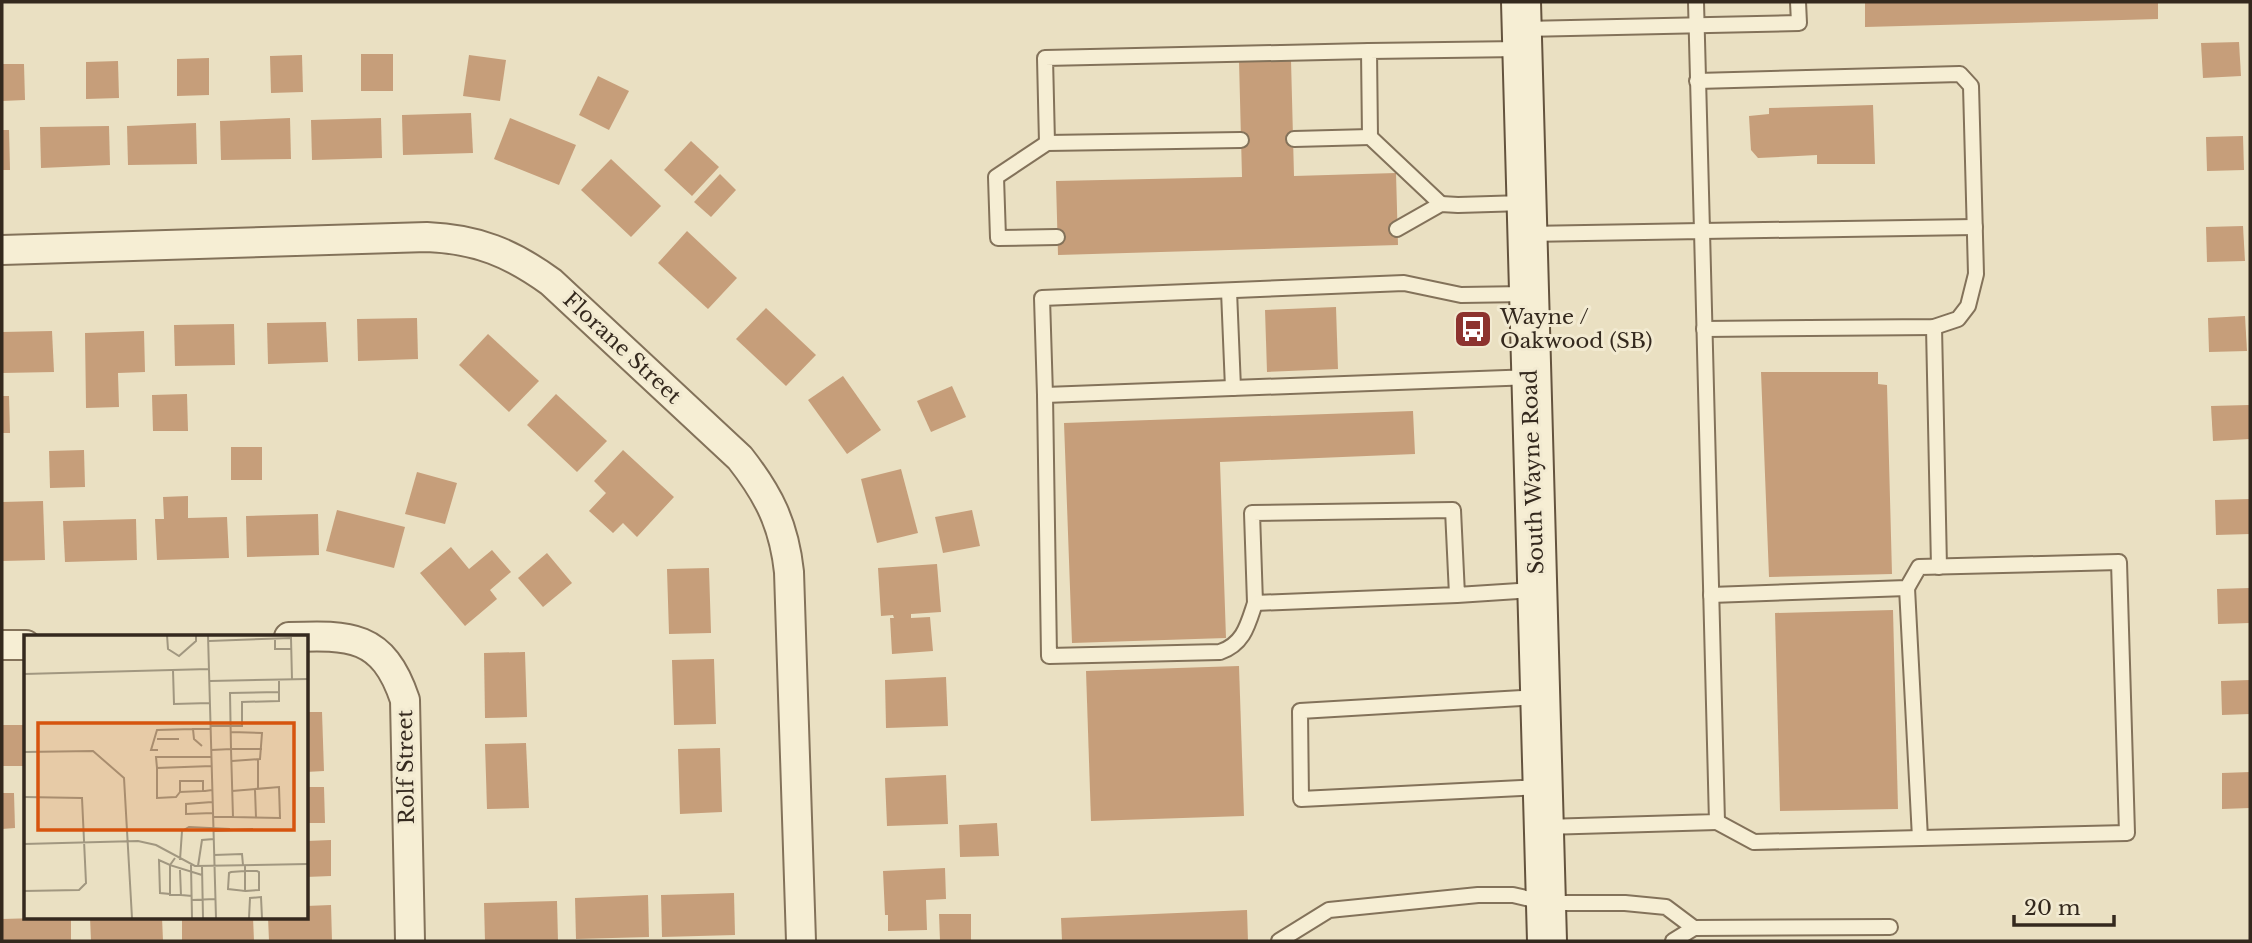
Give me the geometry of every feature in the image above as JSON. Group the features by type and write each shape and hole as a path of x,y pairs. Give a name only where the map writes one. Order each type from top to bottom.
{"main road":[{"name":"South Wayne Road","path":"1521,26 1547,941"}],"street":[{"name":"Florane Street","path":"2,250 453,238 486,245 524,262 551,282 740,458 761,484 777,514 787,547 789,572 801,941"},
{"name":"Rolf Street","path":"308,636 336,635 352,639 379,654 388,662 398,679 405,700 410,941"},
{"path":"2,645 24,645"}],"lane":[{"path":"1696,2 1717,822"},
{"path":"1047,143 1045,58 1369,51 1521,26 1799,23 1798,2"},
{"path":"1369,51 1370,137"},
{"path":"1697,81 1960,74 1971,86 1975,227 1976,274 1968,306 1958,319 1934,327 1704,329"},
{"path":"1294,139 1370,137 1441,204 1526,219 1702,231 1975,227"},
{"path":"1057,237 998,239 996,177 1047,143 1241,140"},
{"path":"1398,229 1441,204"},
{"path":"1457,596 1453,510 1252,513 1255,603 1239,641 1232,648 1220,652 1049,656 1042,298 1404,283 1461,295 1528,294"},
{"path":"1229,290 1233,388"},
{"path":"1934,327 1939,567"},
{"path":"1045,395 1531,377"},
{"path":"1543,827 1717,822 1754,842 1920,838 2127,833 2119,562 1919,567 1907,588 1920,838"},
{"path":"1711,595 1907,588"},
{"path":"1255,603 1457,596 1537,589"},
{"path":"1540,697 1300,711 1301,799 1542,787"},
{"path":"1279,941 1329,910 1478,895 1513,895 1547,903 1666,906 1694,928"},
{"path":"1673,941 1694,928 1891,927"}],"building":[{"path":"1865,2 2158,2 2158,19 1865,27"},
{"path":"2239,42 2241,76 2203,78 2201,43"},
{"path":"361,54 393,54 393,91 361,91"},
{"path":"302,55 303,92 271,93 270,56"},
{"path":"469,55 506,60 500,101 463,96"},
{"path":"209,58 209,95 177,96 177,59"},
{"path":"1291,60 1294,176 1396,173 1398,245 1058,255 1056,181 1242,177 1239,61"},
{"path":"118,61 119,98 86,99 86,62"},
{"path":"2,64 24,64 25,100 2,101"},
{"path":"598,76 629,91 609,130 579,115"},
{"path":"1873,105 1875,164 1817,164 1817,155 1758,158 1751,150 1749,116 1769,114 1769,108"},
{"path":"471,113 473,153 403,155 402,115"},
{"path":"290,118 291,159 221,160 220,121"},
{"path":"381,118 382,158 312,160 311,120"},
{"path":"510,118 576,145 559,185 494,159"},
{"path":"196,123 197,164 128,165 127,126"},
{"path":"109,126 110,165 41,168 40,127"},
{"path":"2,130 9,130 10,170 2,170"},
{"path":"2243,136 2244,170 2207,171 2206,137"},
{"path":"691,141 719,167 692,196 664,170"},
{"path":"611,159 661,206 631,237 581,190"},
{"path":"720,174 736,190 711,217 694,202"},
{"path":"2243,226 2245,261 2207,262 2206,227"},
{"path":"687,231 737,278 708,309 658,263"},
{"path":"1336,307 1338,369 1267,372 1265,310"},
{"path":"766,308 816,355 786,386 736,339"},
{"path":"2245,316 2247,351 2209,352 2208,318"},
{"path":"417,318 418,359 358,361 357,319"},
{"path":"326,322 328,362 268,364 267,323"},
{"path":"234,324 235,365 175,366 174,325"},
{"path":"52,331 54,372 2,373 2,332"},
{"path":"144,331 145,372 118,373 119,407 86,408 85,333"},
{"path":"488,334 539,381 509,412 459,365"},
{"path":"1761,372 1878,372 1878,384 1887,385 1892,574 1769,577"},
{"path":"843,376 881,430 847,454 808,400"},
{"path":"952,386 966,417 931,432 917,401"},
{"path":"187,394 188,431 153,431 152,395"},
{"path":"556,394 607,441 577,472 527,425"},
{"path":"2,396 9,396 10,433 2,433"},
{"path":"2249,405 2250,439 2213,441 2211,406"},
{"path":"1413,411 1415,454 1220,462 1226,638 1072,643 1064,423"},
{"path":"231,447 262,447 262,480 231,480"},
{"path":"84,450 85,487 50,488 49,451"},
{"path":"623,450 674,497 637,537 623,523 613,533 589,511 606,493 594,481"},
{"path":"901,469 918,533 877,543 861,479"},
{"path":"417,472 457,483 445,524 405,514"},
{"path":"188,496 188,518 227,517 229,558 157,560 155,519 164,519 163,497"},
{"path":"2250,499 2250,534 2216,535 2215,500"},
{"path":"43,501 45,560 2,561 2,502"},
{"path":"337,510 405,527 394,568 326,551"},
{"path":"972,510 980,546 943,553 935,517"},
{"path":"318,514 319,555 247,557 246,516"},
{"path":"136,519 137,560 65,562 63,521"},
{"path":"451,547 469,569 492,550 511,572 490,590 497,599 465,626 420,573"},
{"path":"547,553 572,583 543,607 518,578"},
{"path":"937,564 941,612 911,614 911,618 930,617 933,651 892,654 890,618 894,618 893,615 881,616 878,568"},
{"path":"709,568 711,633 669,634 667,569"},
{"path":"2250,588 2250,623 2218,624 2217,589"},
{"path":"1893,610 1898,809 1780,811 1775,613"},
{"path":"525,652 527,717 485,718 484,653"},
{"path":"714,659 716,724 674,725 672,660"},
{"path":"1239,666 1244,816 1091,821 1086,671"},
{"path":"946,677 948,726 886,728 885,680"},
{"path":"2250,680 2250,714 2222,715 2221,681"},
{"path":"308,712 322,712 324,771 308,772"},
{"path":"2,725 24,725 24,766 2,766"},
{"path":"526,743 529,808 487,809 485,744"},
{"path":"720,748 722,812 680,814 678,749"},
{"path":"2250,772 2250,808 2222,809 2222,773"},
{"path":"946,775 948,824 887,826 885,778"},
{"path":"308,787 324,787 325,823 308,823"},
{"path":"2,793 14,793 15,828 2,829"},
{"path":"997,823 999,856 960,857 959,825"},
{"path":"331,840 331,876 308,877 308,841"},
{"path":"945,868 946,899 926,900 927,930 888,931 883,871"},
{"path":"734,893 735,935 662,937 661,895"},
{"path":"648,895 649,937 576,939 575,898"},
{"path":"557,901 558,941 485,941 484,903"},
{"path":"331,905 332,941 269,941 268,918 308,918 308,906"},
{"path":"1247,910 1248,941 1062,941 1061,918"},
{"path":"939,914 971,914 971,941 940,941"},
{"path":"71,918 71,941 2,941 2,919"},
{"path":"90,918 162,918 163,941 91,941"},
{"path":"182,918 253,918 254,941 182,941"}],"place":[{"name":"Wayne / Oakwood (SB)","path":"1473,329"}]}
